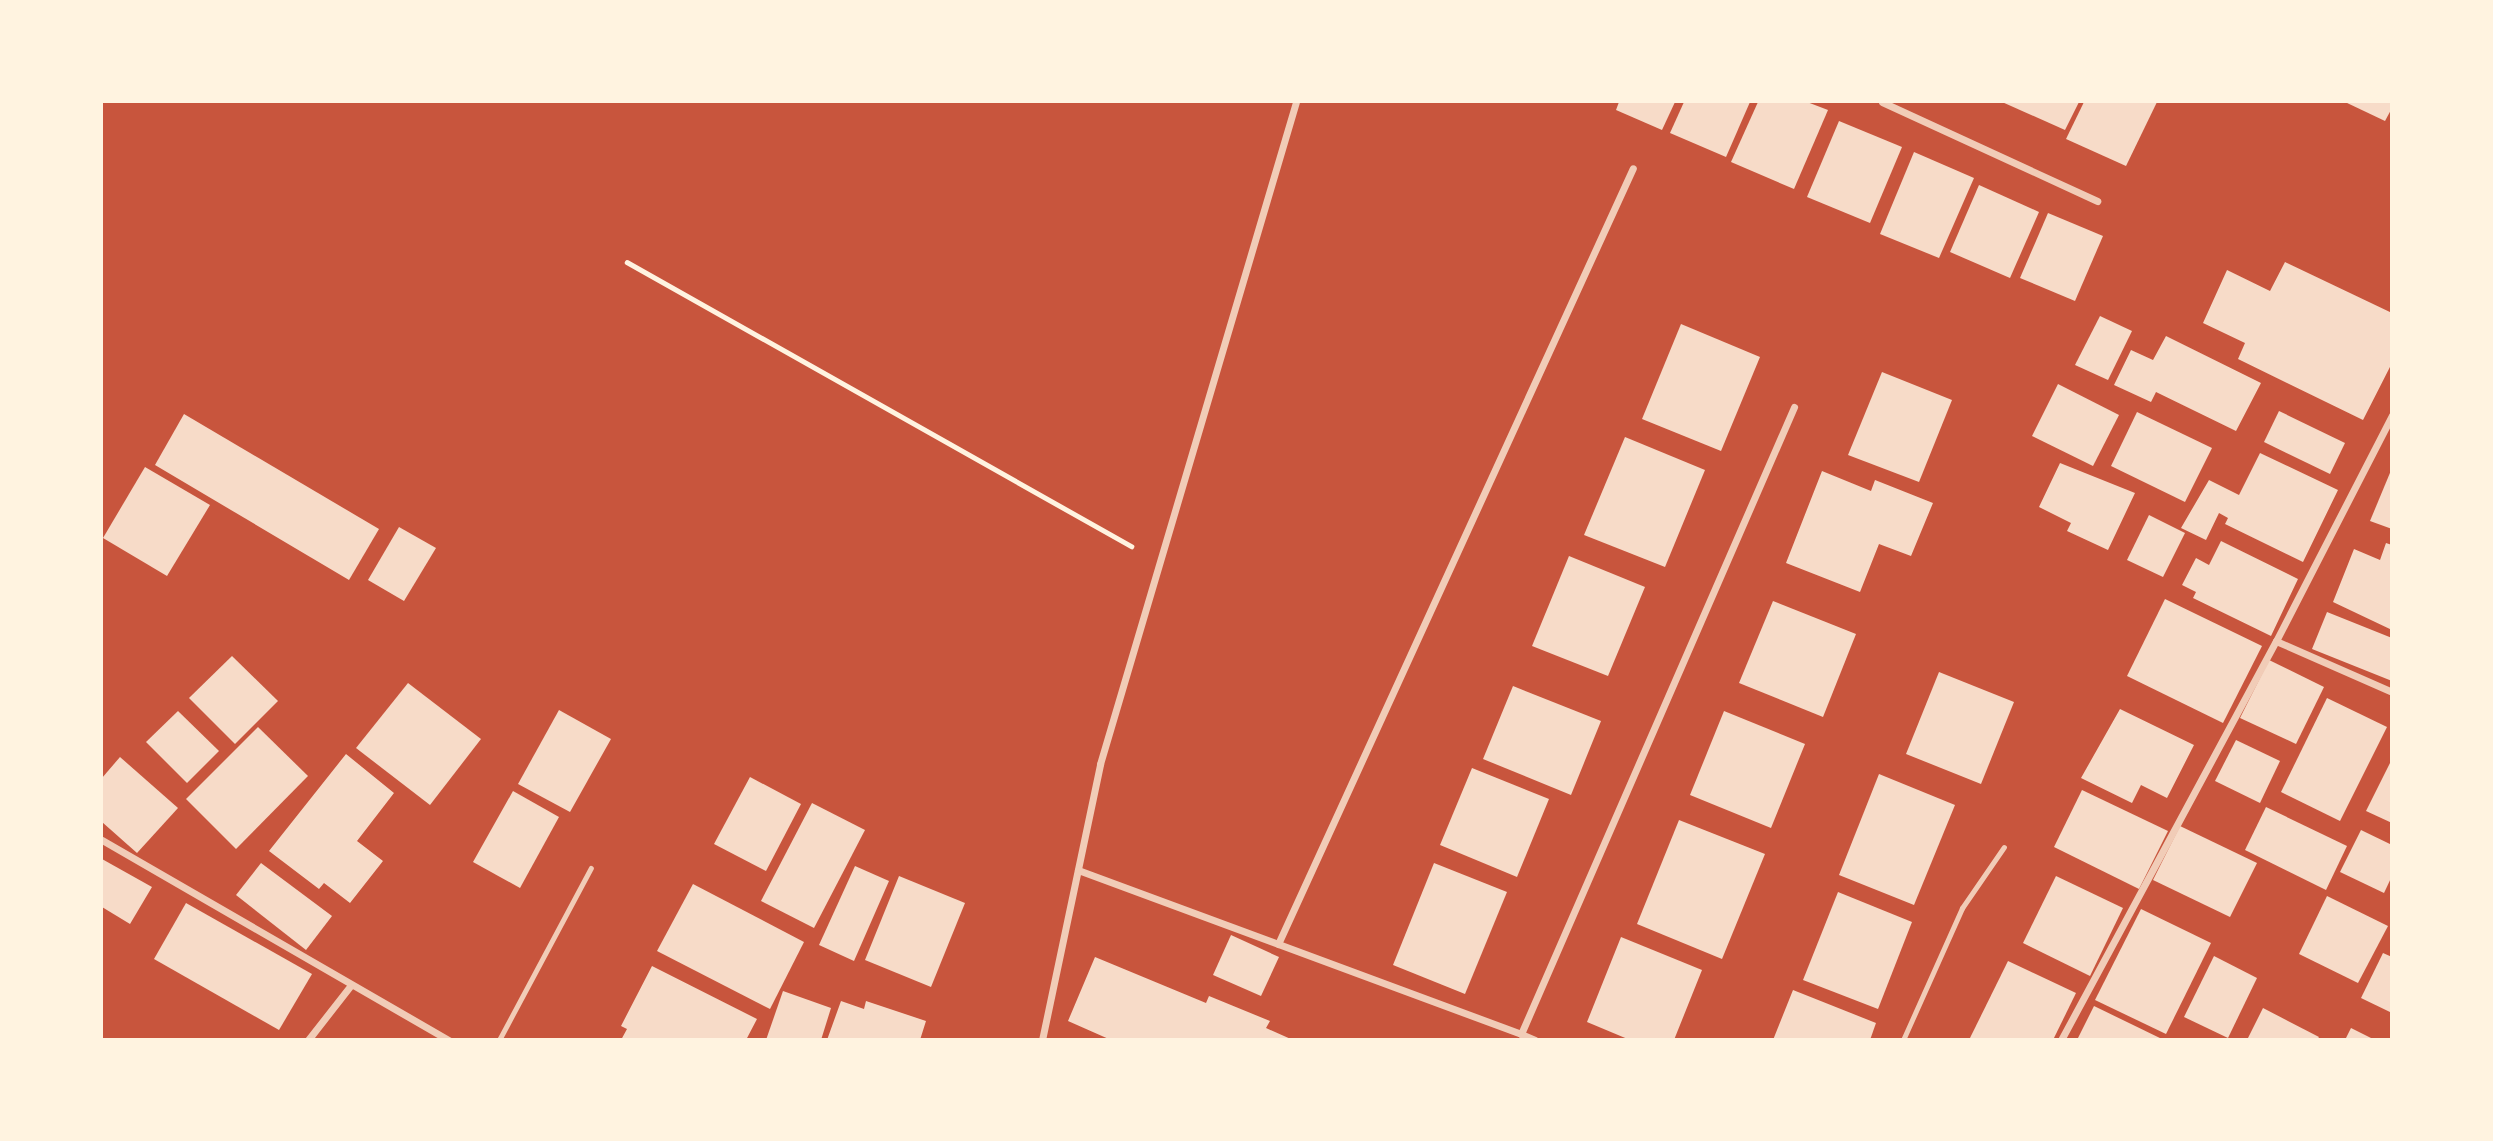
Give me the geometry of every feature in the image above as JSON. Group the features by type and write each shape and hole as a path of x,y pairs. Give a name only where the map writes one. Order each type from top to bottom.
{"street":[{"path":"1042,1040 1100,764 1296,102"},
{"path":"1882,102 2097,201"},
{"path":"1278,944 1633,168"},
{"path":"1521,1034 1794,407"},
{"path":"2061,1040 2276,641 2392,415"},
{"path":"2276,641 2392,692"},
{"path":"102,840 449,1040"},
{"path":"1078,870 1535,1040"},
{"path":"308,1040 351,985"}],"lane":[{"path":"1903,1040 1962,908 2004,847"},
{"path":"499,1040 592,868"}],"path":[{"path":"626,262 1159,562"}],"building":[{"path":"1619,102 1675,102 1662,130 1616,110"},
{"path":"1684,102 1750,102 1726,157 1670,133"},
{"path":"1758,102 1807,102 1828,110 1794,189 1731,162"},
{"path":"2002,102 2079,102 2065,130"},
{"path":"2084,102 2157,102 2126,166 2066,139"},
{"path":"2345,102 2392,102 2392,108 2385,121"},
{"path":"1839,121 1902,147 1870,223 1807,197"},
{"path":"1914,152 1974,178 1939,258 1880,234"},
{"path":"1979,185 2039,212 2010,278 1950,252"},
{"path":"2048,213 2103,236 2075,301 2020,278"},
{"path":"2285,262 2392,313 2392,363 2363,420 2238,359 2245,343 2203,323 2227,270 2270,291"},
{"path":"2100,316 2132,331 2108,380 2075,365"},
{"path":"1681,324 1760,357 1721,451 1642,419"},
{"path":"2166,336 2261,383 2236,431 2156,392 2151,402 2114,385 2131,350 2153,360"},
{"path":"1882,372 1952,400 1919,482 1848,455"},
{"path":"2058,384 2119,415 2093,466 2032,436"},
{"path":"2279,411 2345,443 2330,474 2264,442"},
{"path":"2137,412 2212,448 2185,502 2111,466"},
{"path":"184,414 379,529 349,580 155,465"},
{"path":"1625,437 1705,470 1665,567 1584,535"},
{"path":"2260,453 2338,490 2303,562 2225,524 2228,518 2219,513 2206,540 2181,528 2209,480 2239,495"},
{"path":"2060,463 2135,493 2108,550 2067,531 2071,523 2039,507"},
{"path":"145,467 210,505 167,576 103,538"},
{"path":"2392,468 2392,529 2370,521"},
{"path":"1822,471 1871,491 1875,480 1933,503 1911,556 1879,544 1860,592 1786,563"},
{"path":"2149,515 2185,533 2163,577 2127,560"},
{"path":"399,527 436,548 404,601 368,580"},
{"path":"2221,541 2298,579 2271,636 2193,598 2196,592 2182,585 2196,558 2209,565"},
{"path":"2386,543 2392,545 2392,630 2333,602 2354,549 2380,560"},
{"path":"1569,556 1645,587 1608,676 1532,646"},
{"path":"2165,599 2262,646 2223,723 2127,676"},
{"path":"1773,601 1856,634 1823,717 1739,683"},
{"path":"2327,612 2392,638 2392,681 2312,649"},
{"path":"232,656 278,701 235,744 189,698"},
{"path":"2269,660 2324,687 2296,744 2240,718"},
{"path":"1939,672 2014,702 1981,784 1906,754"},
{"path":"408,683 481,739 430,805 356,748"},
{"path":"1513,686 1601,721 1571,795 1483,759"},
{"path":"2327,698 2387,727 2340,821 2281,792"},
{"path":"2120,709 2194,745 2167,798 2141,785 2132,803 2081,778"},
{"path":"559,710 611,739 570,812 518,784"},
{"path":"178,711 219,751 187,783 146,742"},
{"path":"1724,711 1805,744 1771,828 1690,795"},
{"path":"258,727 308,776 236,849 186,799"},
{"path":"2236,740 2280,761 2260,803 2215,781"},
{"path":"346,754 394,793 357,841 383,861 350,903 324,883 319,889 269,851"},
{"path":"120,757 178,808 137,853 102,822 102,778"},
{"path":"2392,759 2392,823 2366,811"},
{"path":"1472,768 1549,799 1517,877 1440,845"},
{"path":"1879,774 1955,805 1914,905 1839,875"},
{"path":"750,777 801,804 766,871 714,844"},
{"path":"2082,790 2168,831 2139,889 2054,847"},
{"path":"513,791 559,817 520,888 473,862"},
{"path":"812,803 865,830 814,928 761,901"},
{"path":"2266,807 2347,846 2326,890 2245,850"},
{"path":"1679,820 1765,854 1722,959 1637,924"},
{"path":"2180,826 2257,863 2230,917 2153,880"},
{"path":"2361,830 2392,845 2392,876 2384,893 2340,872"},
{"path":"102,859 152,887 130,924 102,907"},
{"path":"261,863 332,916 306,950 236,895"},
{"path":"1434,863 1507,892 1465,994 1393,965"},
{"path":"855,866 889,881 854,961 819,945"},
{"path":"899,876 965,903 931,987 865,960"},
{"path":"2056,876 2123,908 2090,976 2023,943"},
{"path":"693,884 804,942 770,1009 657,951"},
{"path":"1838,892 1912,922 1878,1009 1803,980"},
{"path":"2327,896 2388,926 2358,983 2299,954"},
{"path":"186,903 312,974 279,1030 154,959"},
{"path":"2141,909 2211,943 2166,1034 2095,1000"},
{"path":"1231,935 1279,957 1261,996 1213,975"},
{"path":"1621,937 1702,970 1674,1040 1630,1040 1587,1022"},
{"path":"2383,953 2392,957 2392,1013 2361,998"},
{"path":"2214,956 2257,978 2228,1038 2184,1017"},
{"path":"1095,957 1206,1003 1209,996 1270,1021 1266,1028 1293,1040 1111,1040 1068,1021"},
{"path":"2008,961 2076,993 2053,1040 1969,1040"},
{"path":"652,966 757,1019 746,1040 621,1040 627,1029 621,1026"},
{"path":"1793,990 1876,1023 1870,1040 1773,1040"},
{"path":"783,991 831,1008 821,1040 766,1040"},
{"path":"841,1001 864,1009 866,1001 926,1021 920,1040 827,1040"},
{"path":"2094,1006 2164,1040 2077,1040"},
{"path":"2263,1008 2319,1037 2317,1040 2247,1040"},
{"path":"2351,1028 2375,1040 2345,1040"}]}
